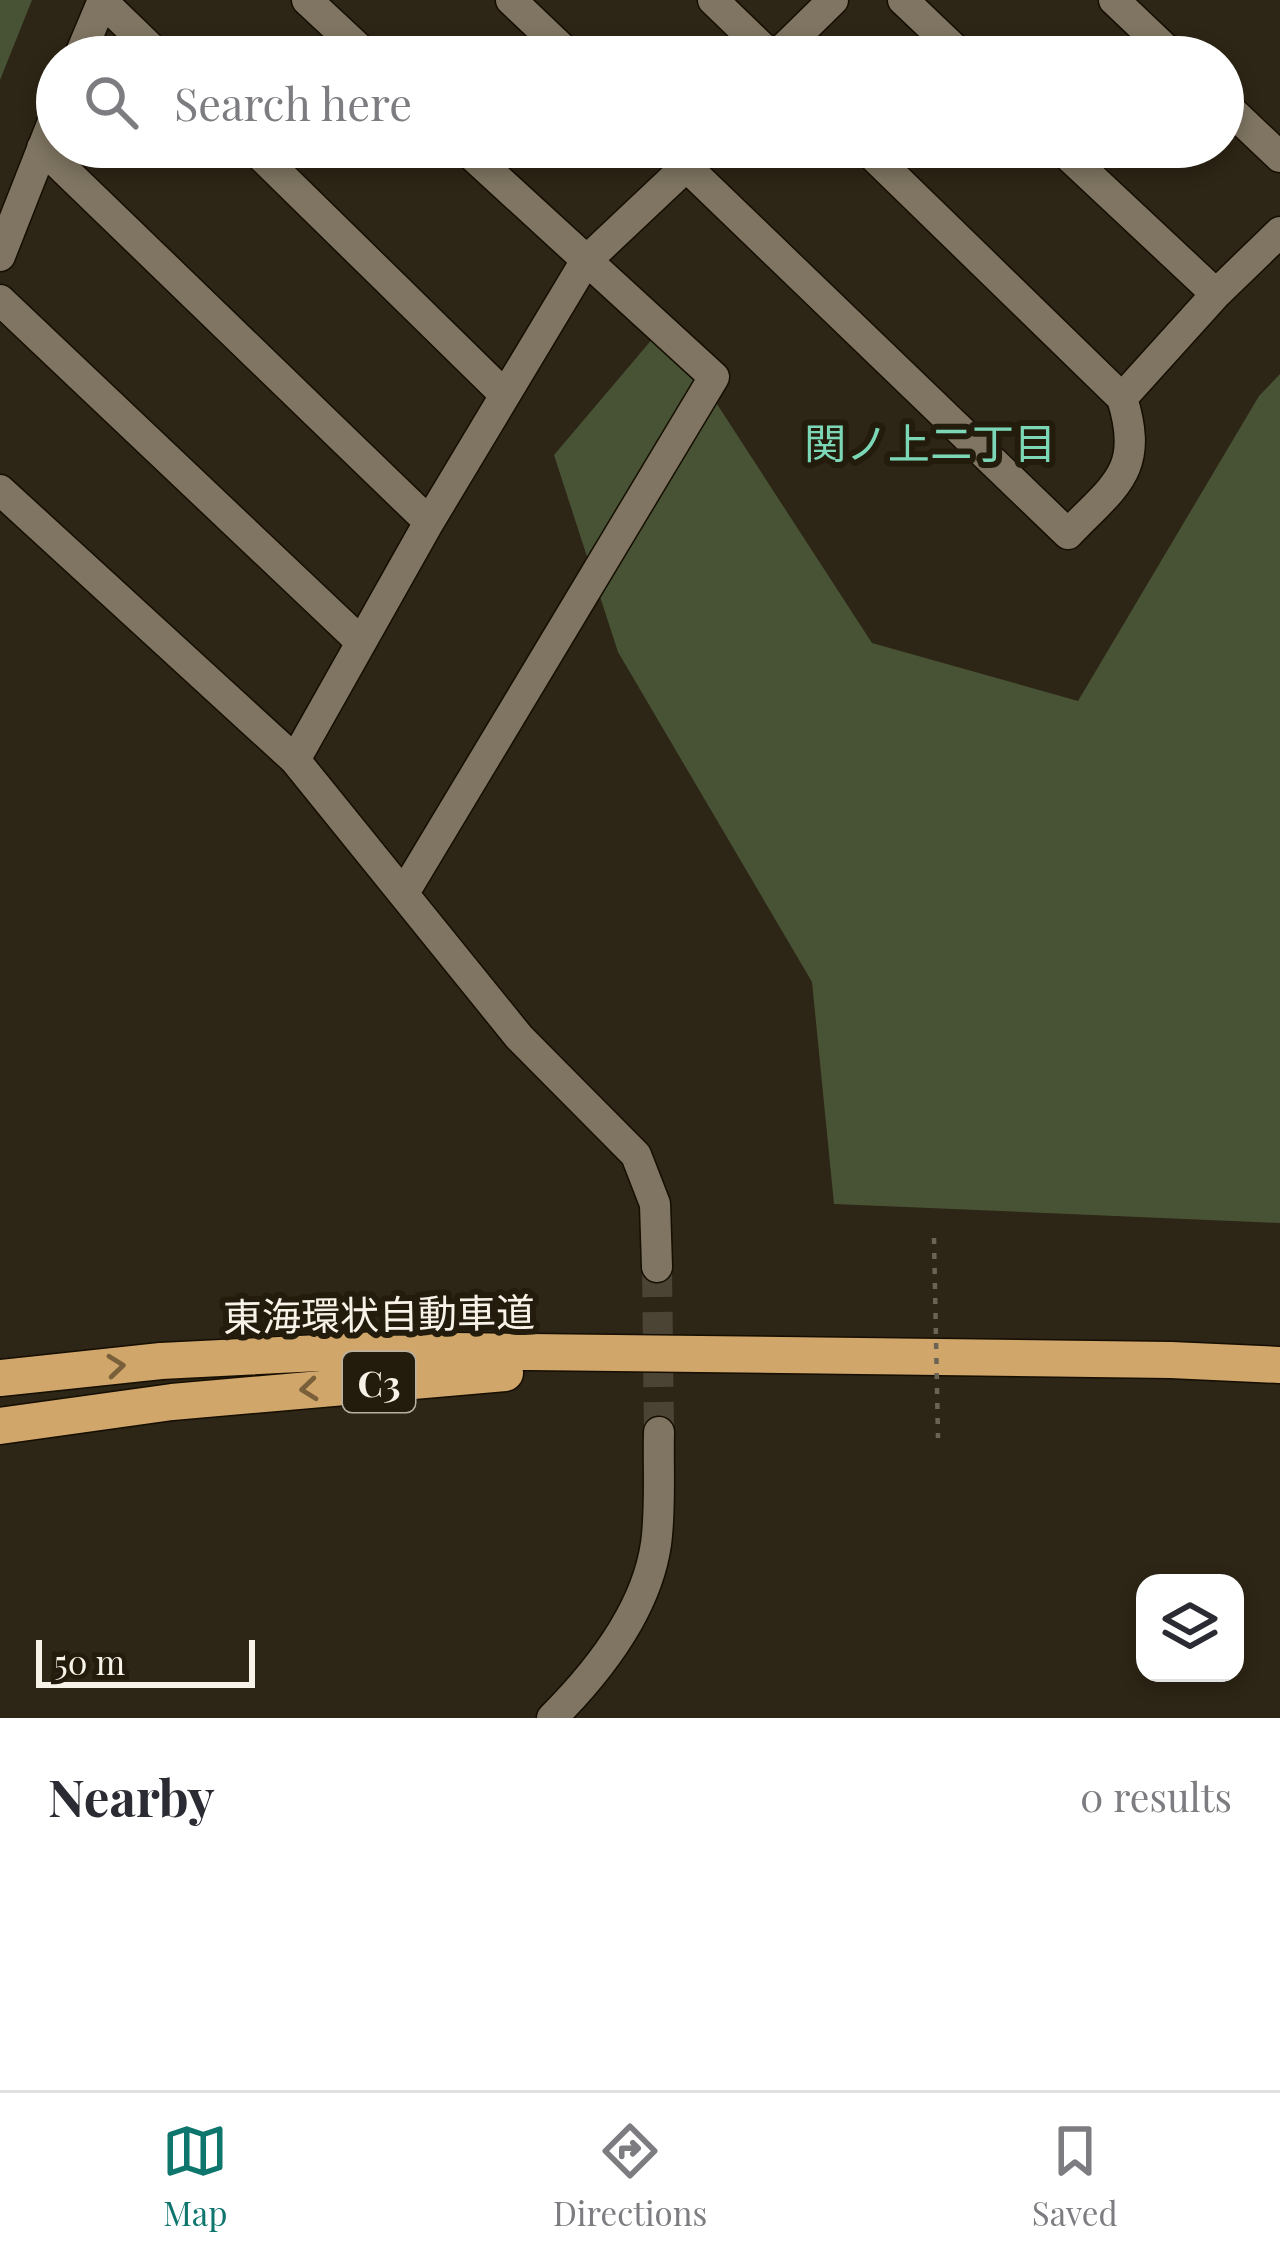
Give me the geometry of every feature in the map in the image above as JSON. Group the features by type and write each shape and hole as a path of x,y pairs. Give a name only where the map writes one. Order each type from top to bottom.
{"highway":[{"name":"東海環状自動車道","path":"0,1378 161,1361 379,1350 1280,1365"},
{"name":"東海環状自動車道","path":"0,1426 172,1402 394,1380 760,1357"}],"street":[{"path":"87,36 102,0 139,36"},
{"path":"308,0 346,36"},
{"path":"511,0 549,36"},
{"path":"713,0 751,36"},
{"path":"795,36 833,0"},
{"path":"903,0 942,36"},
{"path":"1114,0 1152,36"},
{"path":"1244,123 1280,157"},
{"path":"0,256 36,163"},
{"path":"63,168 429,522"},
{"path":"273,168 505,395"},
{"path":"404,893 714,377 485,168"},
{"path":"296,760 429,522 585,262 670,168"},
{"path":"699,168 1068,534 1125,474 1133,433 1122,398 886,168"},
{"path":"1081,168 1216,294"},
{"path":"1122,398 1216,294 1280,232"},
{"path":"0,300 361,643"},
{"path":"0,490 296,760 519,1037 636,1155 655,1204 657,1267"},
{"path":"552,1718 592,1678 633,1612 656,1547 658,1432"}],"path":[{"path":"934,1238 938,1438"}],"green space":[{"path":"0,0 32,0 0,80"},
{"path":"665,324 872,643 1078,701 1259,396 1280,374 1280,1223 834,1204 812,982 618,652 554,455"}],"tunnel":[{"path":"657,1267 659,1432"}],"district":[{"name":"関ノ上二丁目","path":"930,442"}]}
